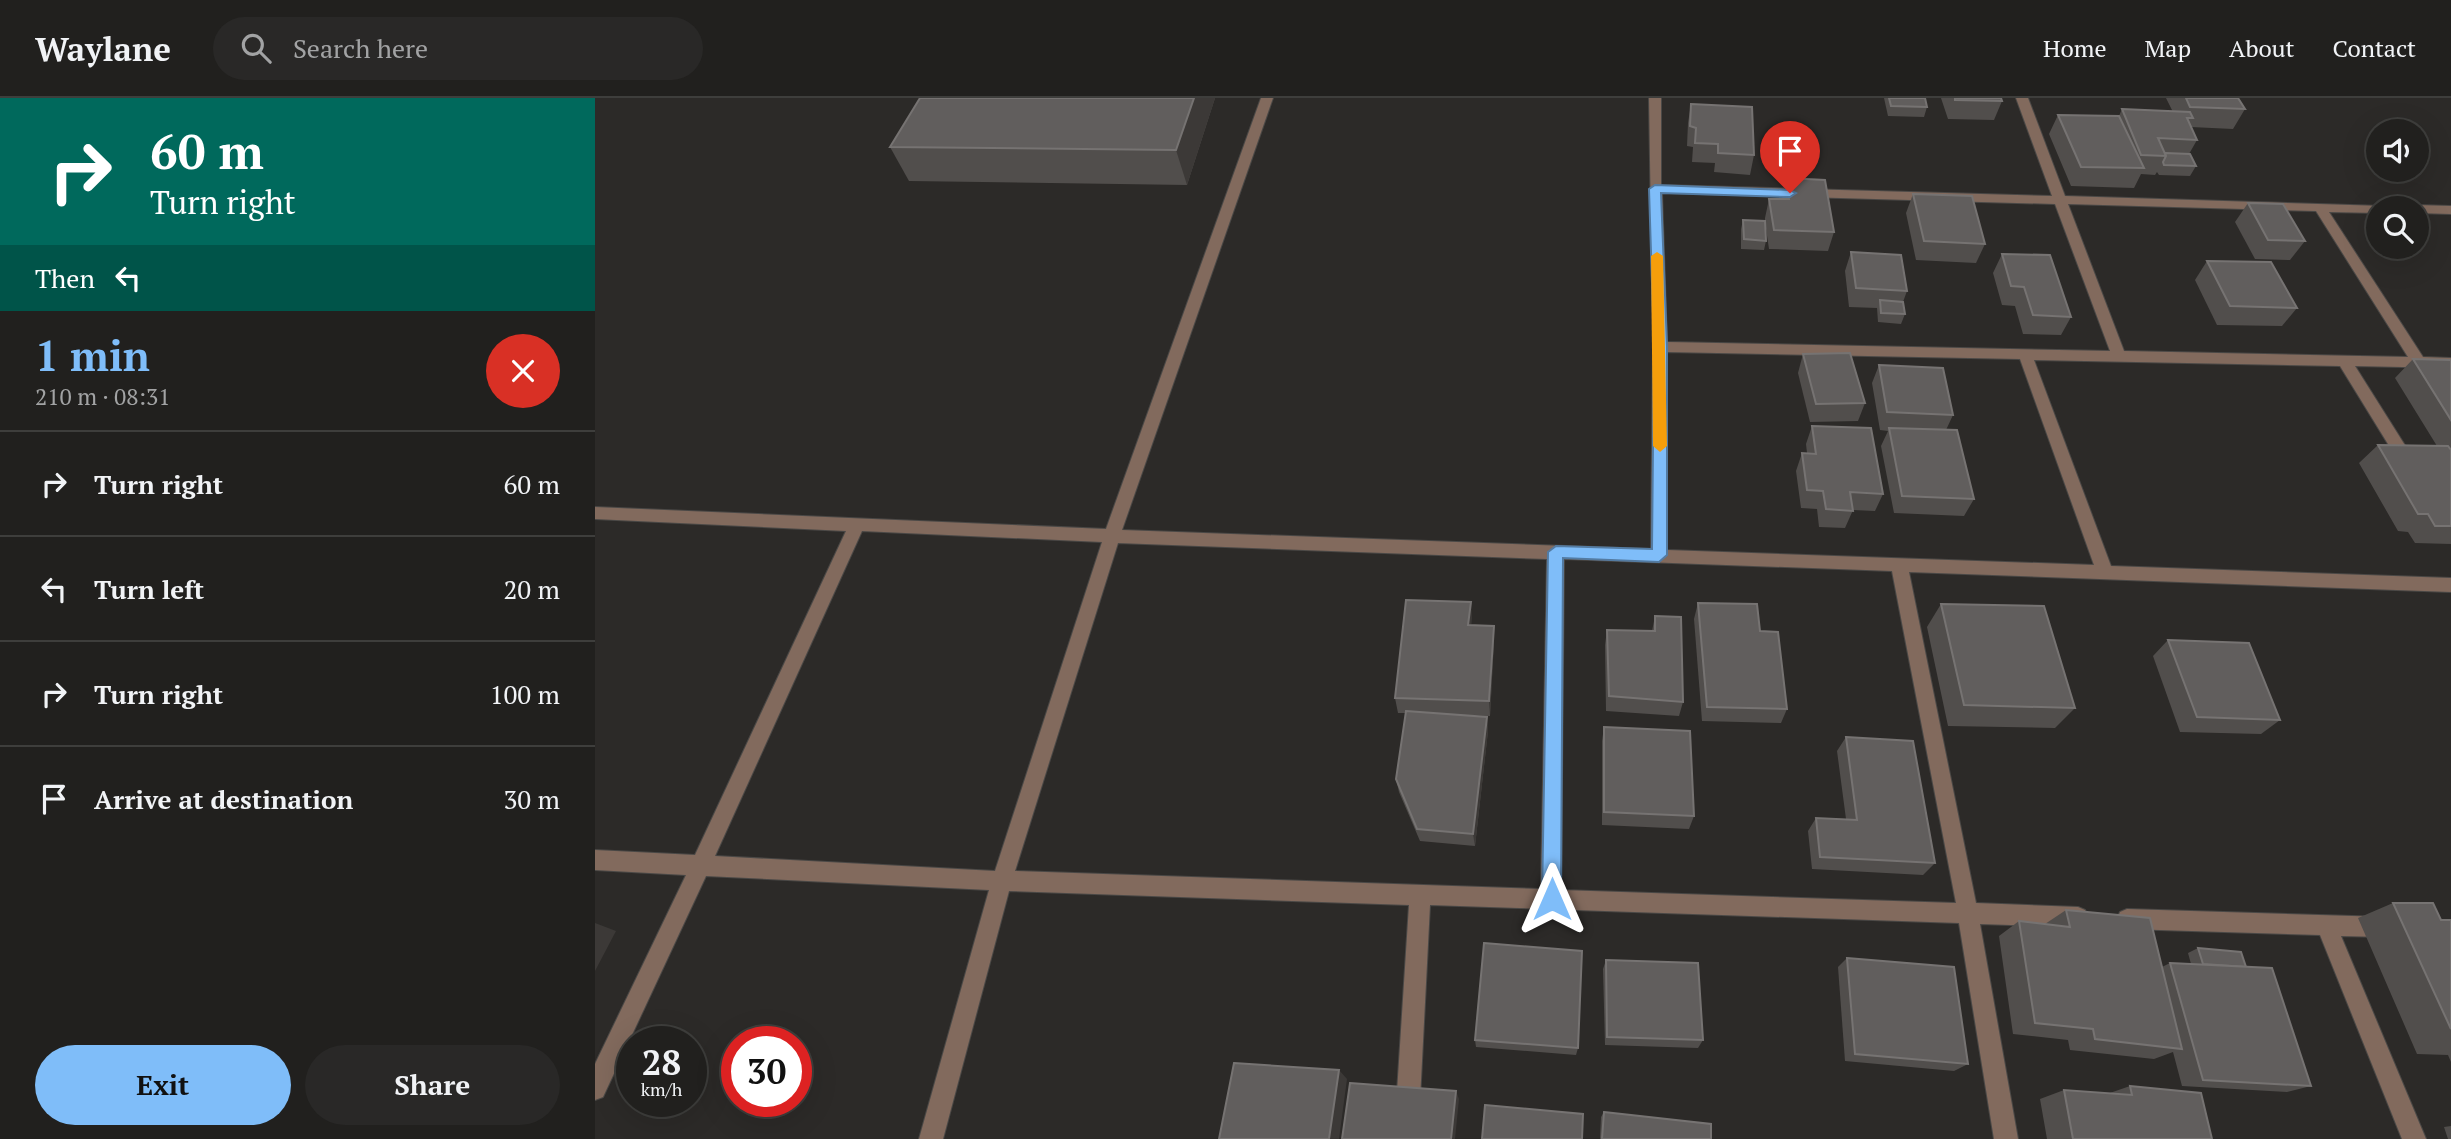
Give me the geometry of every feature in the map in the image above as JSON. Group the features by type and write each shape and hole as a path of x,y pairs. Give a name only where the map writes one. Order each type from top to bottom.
{"street":[{"path":"931,1139 1002,881 1112,536 1267,98"},
{"path":"1655,98 1660,346 1659,555"},
{"path":"2022,98 2119,356"},
{"path":"1655,189 2366,209"},
{"path":"2320,207 2418,361"},
{"path":"2429,209 2451,210"},
{"path":"1660,346 2346,363 2451,363"},
{"path":"2025,354 2106,574"},
{"path":"2346,363 2416,475"},
{"path":"595,513 1112,536 2451,585"},
{"path":"595,1089 857,525"},
{"path":"1552,899 1556,552"},
{"path":"1899,565 1968,913 2006,1139"},
{"path":"595,860 1002,881 2409,928"},
{"path":"1406,1139 1420,894"},
{"path":"2326,925 2414,1139"}],"building":[{"path":"920,98 1194,98 1176,150 890,147"},
{"path":"1889,98 1925,98 1927,107 1891,106"},
{"path":"2001,98 2002,101 1955,100"},
{"path":"2186,98 2238,98 2245,109 2190,107"},
{"path":"1691,104 1752,107 1754,155 1718,153 1718,144 1695,143 1696,128 1690,126"},
{"path":"2122,109 2190,112 2193,118 2187,118 2197,140 2158,138 2166,156 2141,155"},
{"path":"2058,115 2119,116 2144,168 2081,167"},
{"path":"2165,153 2190,154 2196,166 2164,165"},
{"path":"1786,178 1825,180 1834,232 1774,230 1769,199 1789,199"},
{"path":"1913,194 1972,196 1985,244 1924,241"},
{"path":"2248,203 2283,204 2305,241 2268,240"},
{"path":"1743,220 1765,221 1766,241 1744,239"},
{"path":"1851,252 1901,255 1907,291 1856,288"},
{"path":"2002,254 2050,255 2071,317 2033,315 2024,287 2011,286"},
{"path":"2207,261 2271,262 2297,308 2230,306"},
{"path":"1880,300 1903,302 1905,314 1881,313"},
{"path":"1850,353 1865,403 1816,404 1803,354"},
{"path":"2413,359 2451,360 2451,420"},
{"path":"1879,365 1943,368 1953,415 1887,412"},
{"path":"1812,426 1871,428 1883,494 1850,492 1853,511 1826,509 1823,491 1807,490 1802,453 1816,454"},
{"path":"1889,428 1957,430 1974,499 1902,496"},
{"path":"2378,445 2448,446 2451,450 2451,526 2435,526 2428,514 2418,514"},
{"path":"1406,600 1471,602 1468,625 1494,626 1489,701 1395,698"},
{"path":"1698,603 1757,604 1760,631 1778,632 1787,709 1707,707"},
{"path":"1941,604 2044,606 2075,708 1964,705"},
{"path":"1655,616 1681,617 1683,702 1609,696 1607,630 1655,631"},
{"path":"2168,640 2249,643 2280,720 2197,717"},
{"path":"1406,711 1487,717 1473,834 1417,829 1396,779"},
{"path":"1604,727 1690,731 1694,816 1604,812"},
{"path":"1846,737 1913,741 1935,863 1820,857 1816,818 1857,820"},
{"path":"2393,903 2433,903 2441,920 2451,920 2451,1029"},
{"path":"2066,910 2150,918 2182,1049 2095,1039 2093,1029 2035,1023 2019,921 2070,927"},
{"path":"1484,943 1582,951 1578,1048 1475,1040"},
{"path":"2198,948 2241,952 2246,967 2203,964"},
{"path":"1847,958 1954,967 1968,1064 1855,1054"},
{"path":"1606,960 1698,963 1703,1040 1607,1037"},
{"path":"2170,963 2272,968 2311,1086 2203,1080"},
{"path":"1234,1063 1339,1070 1329,1139 1219,1139"},
{"path":"1350,1083 1456,1091 1451,1139 1342,1139"},
{"path":"2130,1086 2201,1093 2212,1139 2073,1139 2064,1090 2132,1095"},
{"path":"1485,1105 1583,1114 1582,1139 1482,1139"},
{"path":"1604,1112 1711,1124 1711,1139 1602,1139"}],"slow traffic":[{"path":"1657,256 1660,446"}],"route":[{"path":"1552,899 1556,552 1659,555 1660,346 1655,189 1790,193"}]}
